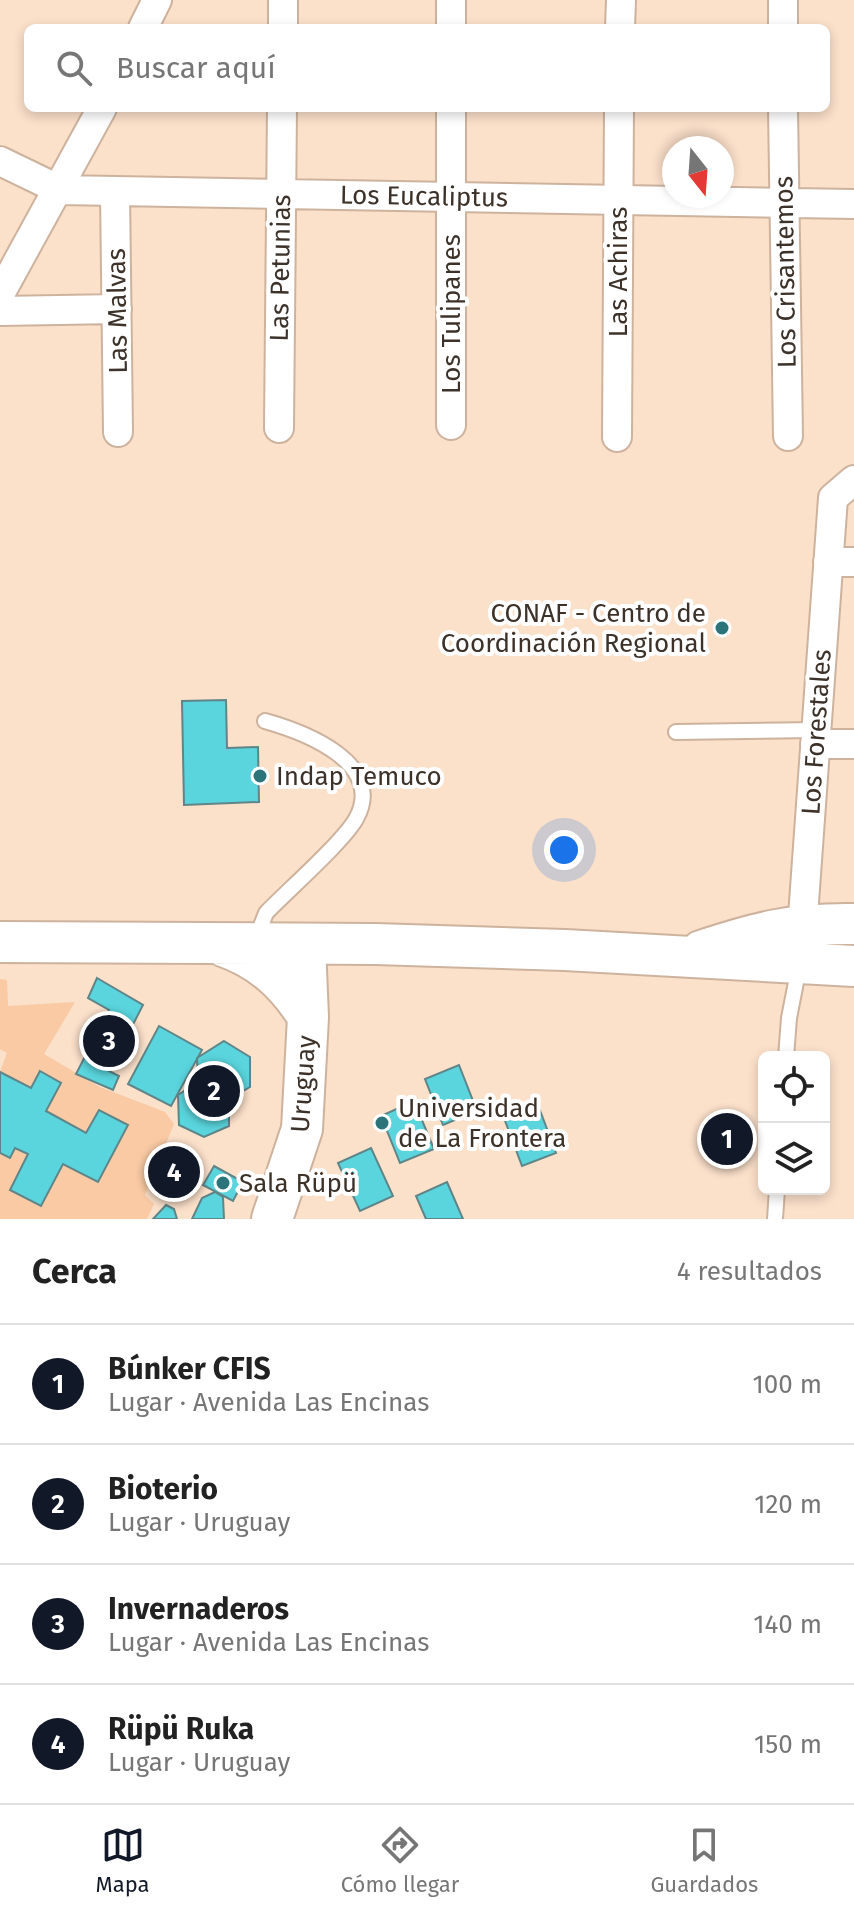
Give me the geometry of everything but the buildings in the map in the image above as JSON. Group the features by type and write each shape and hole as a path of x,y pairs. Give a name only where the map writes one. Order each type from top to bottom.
{"main road":[{"path":"686,956 759,932 802,923 854,924"},
{"path":"0,942 210,944 293,934 402,931 454,947"},
{"path":"293,934 375,944 854,966"},
{"name":"Uruguay","path":"272,1219 302,1129 308,1017 293,934"},
{"path":"210,944 269,970 291,992 308,1017"},
{"path":"308,1017 314,1000 335,971 375,944"}],"street":[{"path":"145,24 157,0"},
{"path":"283,0 283,24"},
{"path":"451,0 451,24"},
{"path":"620,24 621,0"},
{"path":"783,0 783,24"},
{"path":"0,294 60,190 100,112"},
{"name":"Las Petunias","path":"279,428 282,112"},
{"name":"Los Tulipanes","path":"451,112 451,425"},
{"name":"Las Achiras","path":"617,437 619,112"},
{"name":"Los Crisantemos","path":"783,112 788,436"},
{"name":"Los Eucaliptus","path":"0,161 60,190 854,204"},
{"name":"Las Malvas","path":"115,191 118,432"},
{"path":"0,311 117,309"},
{"name":"Los Forestales","path":"800,965 816,737 841,562 844,489"},
{"path":"816,737 854,744"}],"lane":[{"path":"265,721 298,732 329,748 354,767 362,791 355,820 266,913 293,934"},
{"path":"676,732 816,737"},
{"path":"786,1051 789,1018 800,965"},
{"path":"775,1219 777,1195"}],"shaded area":[{"path":"0,979 7,980 8,1006 75,1002 44,1054 100,1087 165,1112 174,1124 145,1195 154,1204 147,1219 0,1219 0,1153 10,1158 15,1148 28,1154 11,1190 63,1164 98,1182 128,1126 99,1111 86,1133 46,1111 61,1082 40,1072 31,1088 0,1072 7,1053 0,1049"}],"place":[{"name":"CONAF - Centro de Coordinación Regional","path":"722,628"},
{"name":"Indap Temuco","path":"260,776"},
{"name":"Invernaderos","path":"109,1041"},
{"name":"Bioterio","path":"214,1091"},
{"name":"Universidad de La Frontera","path":"382,1123"},
{"name":"Búnker CFIS","path":"727,1139"},
{"name":"Rüpü Ruka","path":"174,1172"},
{"name":"Sala Rüpü","path":"223,1183"}]}
